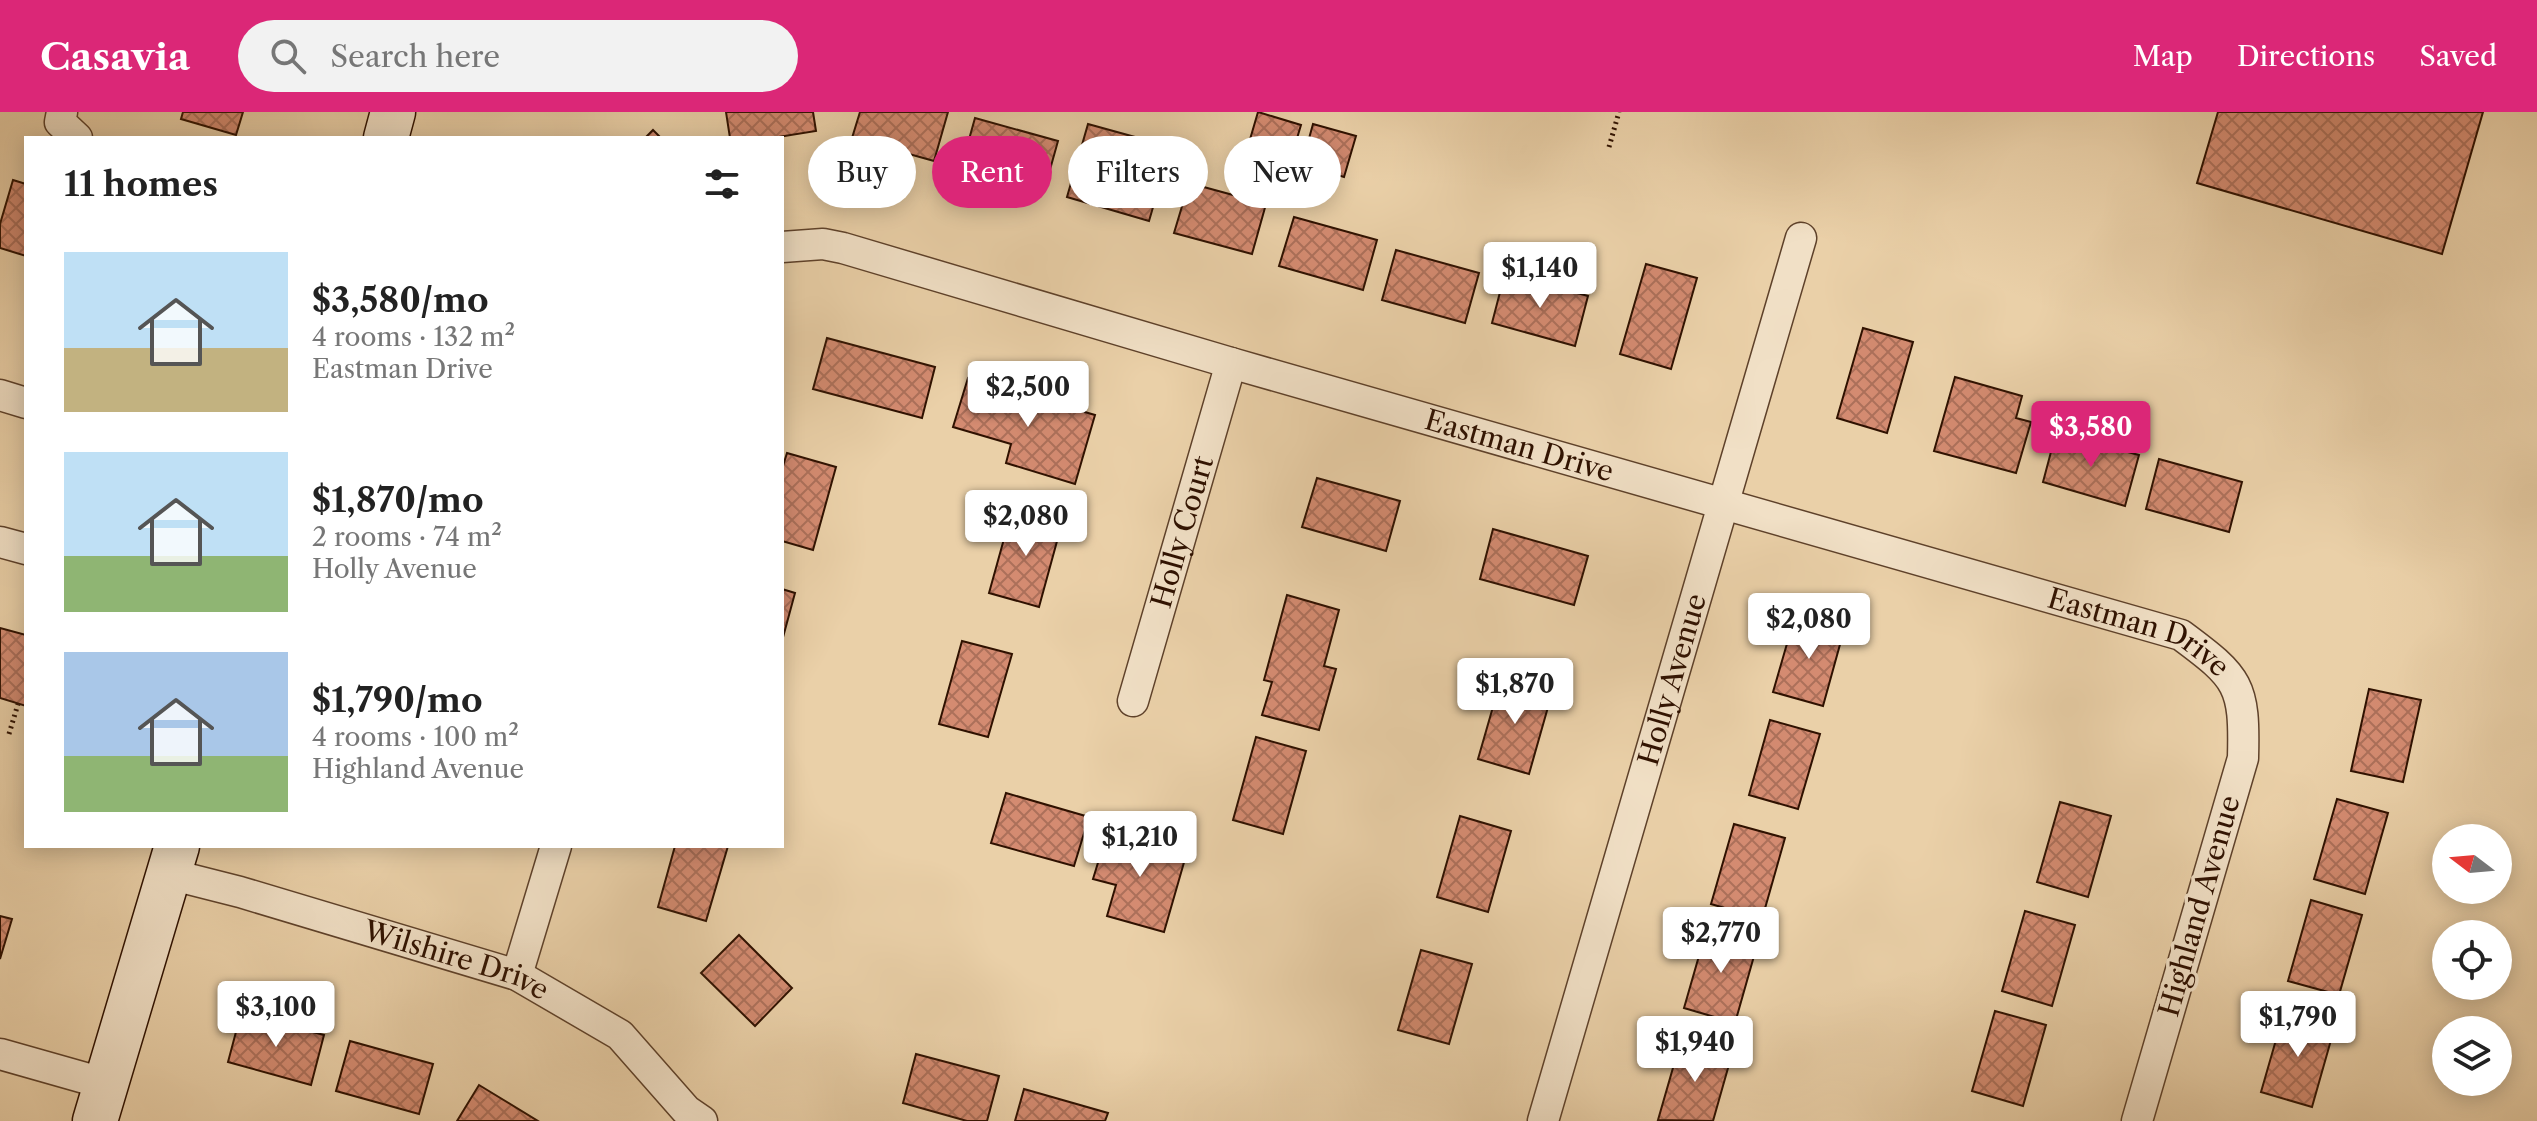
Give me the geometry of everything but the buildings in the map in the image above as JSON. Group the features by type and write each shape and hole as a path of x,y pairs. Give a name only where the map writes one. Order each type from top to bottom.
{"main road":[{"path":"387,136 393,112"},
{"path":"101,1103 173,860"}],"street":[{"path":"62,112 60,122 75,136"},
{"name":"Holly Avenue","path":"1543,1121 1801,238"},
{"name":"Eastman Drive","path":"784,247 823,244 843,248 1231,363 2181,635 2218,663 2238,689"},
{"name":"Holly Court","path":"1133,701 1231,363"},
{"path":"0,395 24,402"},
{"path":"0,542 24,548"},
{"name":"Highland Avenue","path":"2137,1121 2243,758 2244,715 2238,689"},
{"path":"517,975 555,848"},
{"name":"Wilshire Drive","path":"173,860 240,892 517,975 620,1035 686,1110 702,1121"},
{"path":"0,1054 101,1103"}],"path":[{"path":"1609,147 1619,112"},
{"path":"9,734 18,704"}]}
